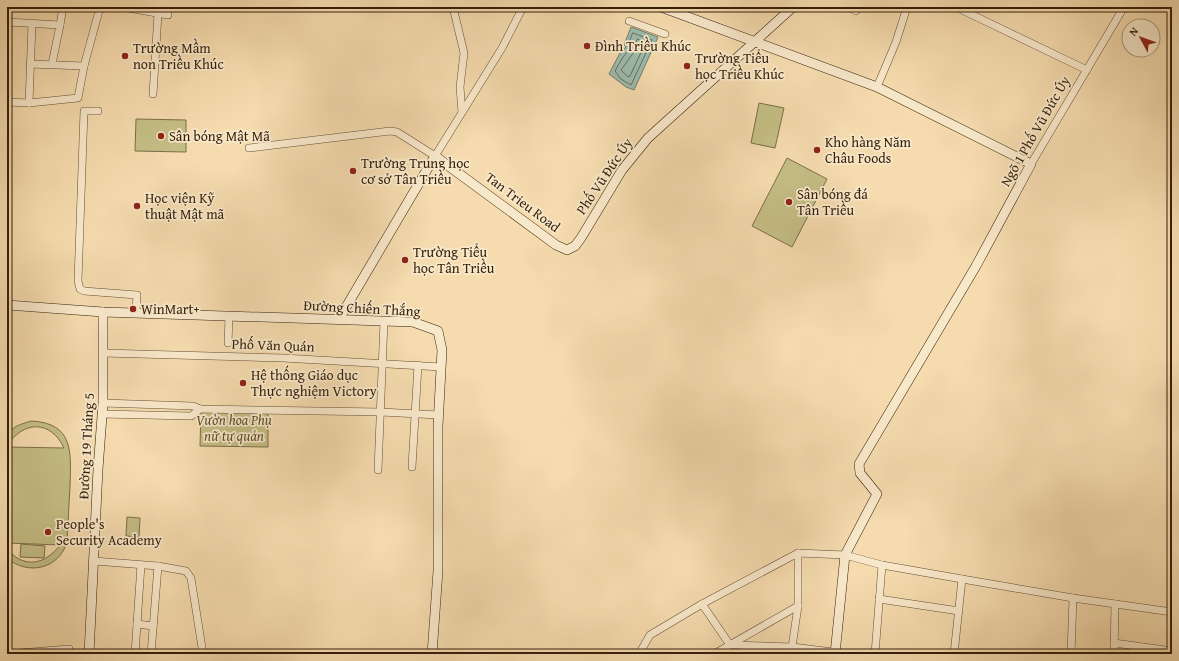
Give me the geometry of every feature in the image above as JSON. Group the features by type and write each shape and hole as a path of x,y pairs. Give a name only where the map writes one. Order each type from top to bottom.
{"street":[{"path":"52,64 63,7"},
{"path":"7,102 29,103 78,98 84,66 100,7"},
{"path":"123,7 146,9 158,14 168,15"},
{"path":"453,7 464,53 460,87 462,112"},
{"path":"339,319 435,156 502,48 523,7"},
{"path":"661,7 877,87 1031,164"},
{"name":"Phố Vũ Đức Úy","path":"567,250 574,246 581,238 622,170 648,138 793,7"},
{"path":"848,7 856,11 860,7"},
{"path":"877,87 896,42 907,7"},
{"path":"956,7 1087,70"},
{"name":"Ngõ 1 Phố Vũ Đức Úy","path":"845,555 877,494 860,473 859,464 976,266 1031,164 1121,12"},
{"path":"153,94 158,14"},
{"path":"629,21 665,34"},
{"path":"7,22 60,25"},
{"path":"29,103 32,24"},
{"path":"30,64 84,66"},
{"path":"98,111 84,111 78,281 80,289 84,291 137,295 136,312"},
{"path":"249,148 390,131 397,132 435,156"},
{"name":"Tan Trieu Road","path":"435,156 556,245 567,250"},
{"name":"Đường Chiến Thắng","path":"7,304 103,312 413,322 438,331 442,350 438,415 438,571 432,654"},
{"name":"Đường 19 Tháng 5","path":"89,654 98,469 103,403 103,312"},
{"path":"228,343 229,317"},
{"path":"378,470 384,321"},
{"name":"Phố Văn Quán","path":"103,353 382,363 441,367"},
{"path":"412,467 418,365"},
{"path":"103,403 193,406 200,409 381,412 438,415"},
{"path":"102,414 191,416 200,409"},
{"path":"792,647 798,606 798,553"},
{"path":"639,654 650,634 702,604 798,553 845,555 882,564 962,579 1073,598 1172,612"},
{"path":"835,653 845,555"},
{"path":"94,561 158,566 179,569 186,572 191,578 203,654"},
{"path":"875,654 882,564"},
{"path":"136,654 141,565"},
{"path":"151,654 158,566"},
{"path":"954,654 962,579"},
{"path":"1070,654 1073,598"},
{"path":"879,599 959,611"},
{"path":"702,604 730,645"},
{"path":"1114,654 1115,604"},
{"path":"714,654 798,606"},
{"path":"137,624 153,626"},
{"path":"1114,643 1160,652 1172,651"},
{"path":"730,645 792,647 849,654"},
{"path":"7,654 69,649 69,654"}],"green space":[{"path":"759,103 784,108 775,148 751,143"},
{"name":"Sân bóng Mật Mã","path":"136,119 186,120 186,152 135,151"},
{"name":"Sân bóng đá Tân Triều","path":"787,158 827,179 792,247 752,226"},
{"name":"Vườn hoa Phụ nữ tự quản","path":"201,410 268,410 268,447 200,446"},
{"path":"31,421 45,423 55,427 62,433 67,442 70,462 67,542 63,551 50,564 33,568 15,564 7,558 7,549 20,560 34,562 48,557 60,545 7,543 7,447 64,448 52,432 44,428 37,427 21,431 7,446 10,431 20,424"},
{"path":"127,517 140,518 139,537 126,536"},
{"path":"21,544 45,546 44,558 20,557"}],"water":[{"path":"631,27 658,37 634,90 626,87 609,74 621,51 623,52 626,46 624,45"}],"place":[{"name":"Đình Triều Khúc","path":"587,46"},
{"name":"Trường Mầm non Triều Khúc","path":"125,56"},
{"name":"Trường Tiểu học Triều Khúc","path":"687,66"},
{"name":"Sân bóng Mật Mã","path":"161,136"},
{"name":"Kho hàng Năm Châu Foods","path":"817,150"},
{"name":"Trường Trung học cơ sở Tân Triều","path":"353,171"},
{"name":"Sân bóng đá Tân Triều","path":"789,202"},
{"name":"Học viện Kỹ thuật Mật mã","path":"137,206"},
{"name":"Trường Tiểu học Tân Triều","path":"405,260"},
{"name":"WinMart+","path":"133,309"},
{"name":"Hệ thống Giáo dục Thực nghiệm Victory","path":"243,383"},
{"name":"People's Security Academy","path":"48,532"}]}
